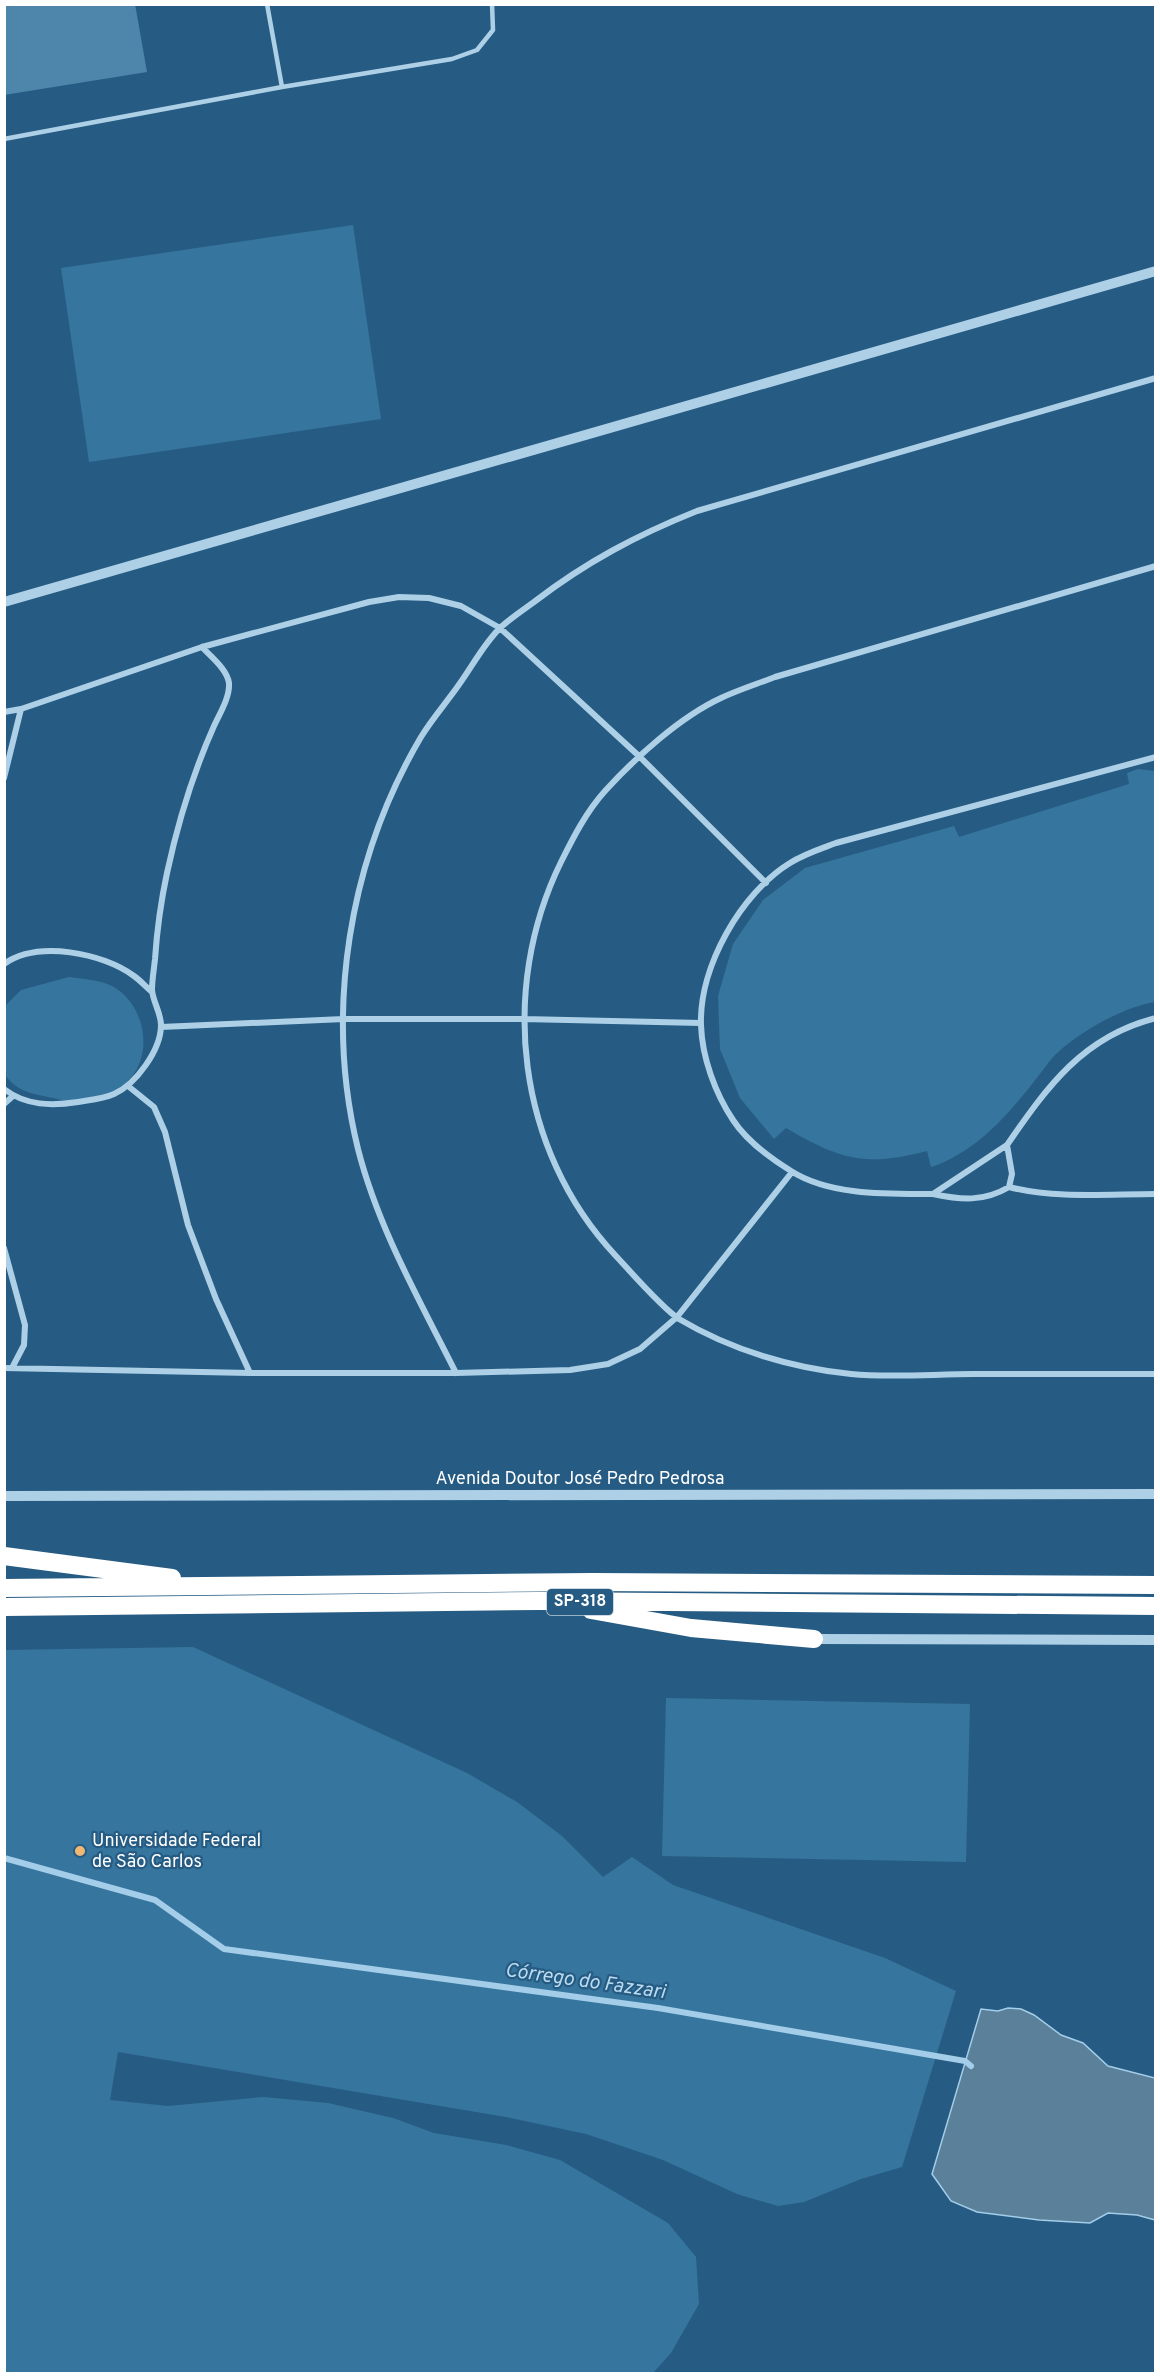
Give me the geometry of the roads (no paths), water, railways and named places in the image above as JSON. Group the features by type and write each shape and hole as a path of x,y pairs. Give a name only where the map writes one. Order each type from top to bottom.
{"highway":[{"path":"4,1556 240,1587"},
{"name":"SP-318","path":"4,1588 592,1582 1155,1586"},
{"path":"538,1601 691,1628 814,1639"},
{"name":"SP-318","path":"4,1607 538,1601 1155,1606"}],"street":[{"path":"4,602 1155,271"},
{"path":"456,1373 382,1221 358,1150 347,1087 344,1019 345,970 356,897 383,813 422,736 500,628 587,564 647,531 697,511 1155,378"},
{"path":"1155,567 775,677 719,699 679,724 604,792 574,836 551,881 536,929 526,981 523,1019 532,1100 545,1141 567,1191 595,1233 677,1317 756,1354 798,1366 853,1374 1155,1374"},
{"path":"4,712 21,709 202,647 369,602 399,597 429,598 460,606 500,628 640,757 766,883"},
{"path":"4,1089 13,1096 40,1104 96,1099 114,1094 128,1086 157,1046 161,1027 160,1013 152,992 158,918 179,824 197,766 228,695 229,682 223,670 202,647"},
{"path":"4,778 21,709"},
{"path":"1007,1145 1012,1174 1009,1187 996,1195 976,1199 958,1199 933,1194 878,1194 840,1188 813,1181 792,1172 754,1143 734,1121 719,1093 710,1068 701,1023 706,984 715,956 739,913 766,883 789,864 836,843 1155,757"},
{"path":"4,964 12,958 51,950 73,954 104,961 119,968 134,976 152,992"},
{"path":"933,1194 1007,1145 1054,1080 1080,1055 1115,1034 1155,1018"},
{"path":"161,1027 344,1019 523,1019 701,1023"},
{"path":"128,1086 154,1107 165,1132 188,1225 216,1299 250,1373"},
{"path":"4,1104 13,1096"},
{"path":"4,1368 250,1373 456,1373 570,1370 608,1364 640,1350 677,1317 792,1172"},
{"path":"1009,1187 1028,1192 1058,1194 1155,1194"},
{"path":"4,1248 25,1325 24,1345 12,1368"},
{"name":"Avenida Doutor José Pedro Pedrosa","path":"4,1496 1155,1494"},
{"path":"814,1639 1155,1640"}],"lane":[{"path":"267,4 282,87"},
{"path":"4,139 452,58 477,50 492,30 492,4"}],"waterway":[{"name":"Córrego do Fazzari","path":"4,1858 155,1900 224,1949 658,2008 965,2061 971,2066"}],"place":[{"name":"Universidade Federal de São Carlos","path":"80,1851"}]}
